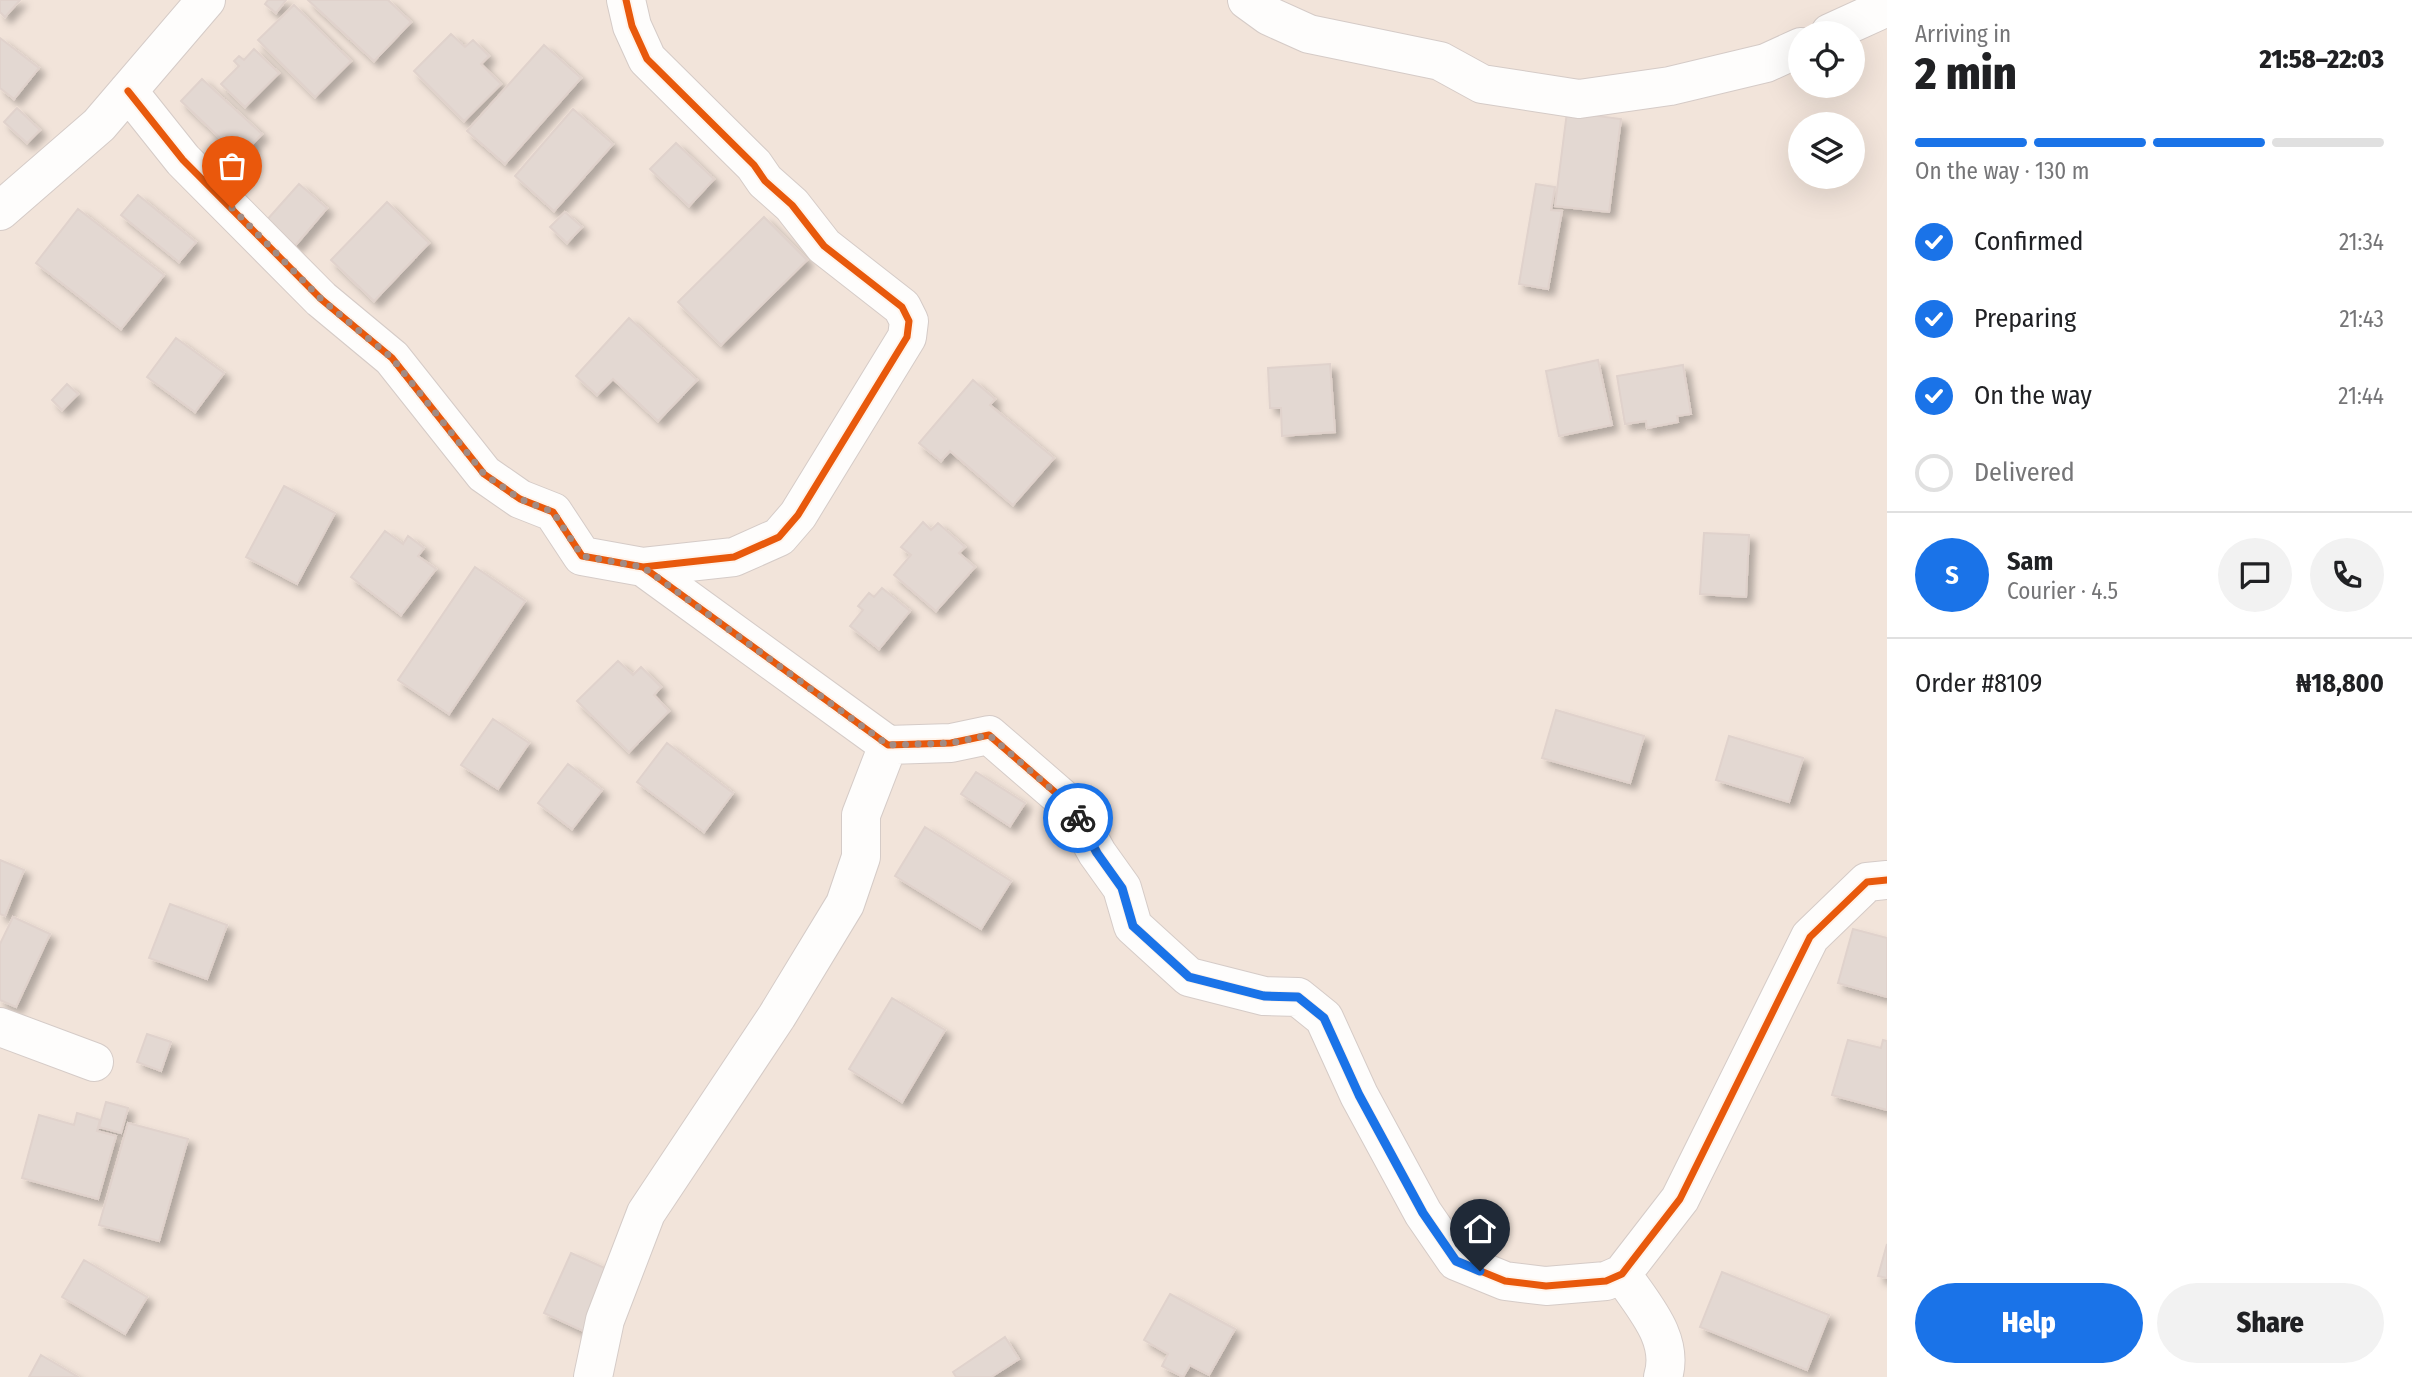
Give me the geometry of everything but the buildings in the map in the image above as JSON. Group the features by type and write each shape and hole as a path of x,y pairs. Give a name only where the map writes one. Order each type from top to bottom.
{"street":[{"path":"0,211 99,125 205,0"},
{"path":"128,91 183,160 321,299 392,358 484,474 520,499 553,512 582,556 643,567 734,557 779,537 798,515 893,365 907,337 909,321 902,307 824,246 792,205 765,181 754,165 647,59 632,26 626,0"},
{"path":"1247,0 1269,16 1309,34 1440,61 1482,84 1578,99 1682,83 1766,63 1788,53"},
{"path":"1856,21 1887,7"},
{"path":"643,567 888,745 951,743 989,735 1071,806 1097,853 1122,888 1133,926 1189,977 1264,996 1298,997 1324,1018 1359,1095 1423,1213 1456,1261 1505,1281 1546,1286 1606,1281 1622,1274 1680,1199 1810,937 1867,882 1887,880"},
{"path":"593,1377 605,1320 646,1213 777,1016 845,904 861,858 861,815 888,745"},
{"path":"0,1027 94,1062"},
{"path":"1622,1274 1662,1335 1667,1364 1663,1377"}],"shaded area":[{"path":"0,0 1887,0 1887,1377 0,1377"}],"cycle path":[{"path":"626,0 632,26 647,59 754,165 765,181 792,205 824,246 902,307 909,321 907,337 798,515 779,537 734,557 643,567"},
{"path":"128,91 183,160 321,299 392,358 484,474 520,499 553,512 582,556 643,567 888,745 951,743 989,735 1071,806 1097,853 1122,888 1133,926 1189,977 1264,996 1298,997 1324,1018 1359,1095 1423,1213 1456,1261 1505,1281 1546,1286 1606,1281 1622,1274 1680,1199 1810,937 1867,882 1887,880"}],"way so far":[{"path":"232,208 321,299 392,358 484,474 520,499 553,512 582,556 643,567 888,745 951,743 989,735 1071,806 1078,818"}],"route":[{"path":"1078,818 1097,853 1122,888 1133,926 1189,977 1264,996 1298,997 1324,1018 1359,1095 1423,1213 1456,1261 1480,1271"}]}
